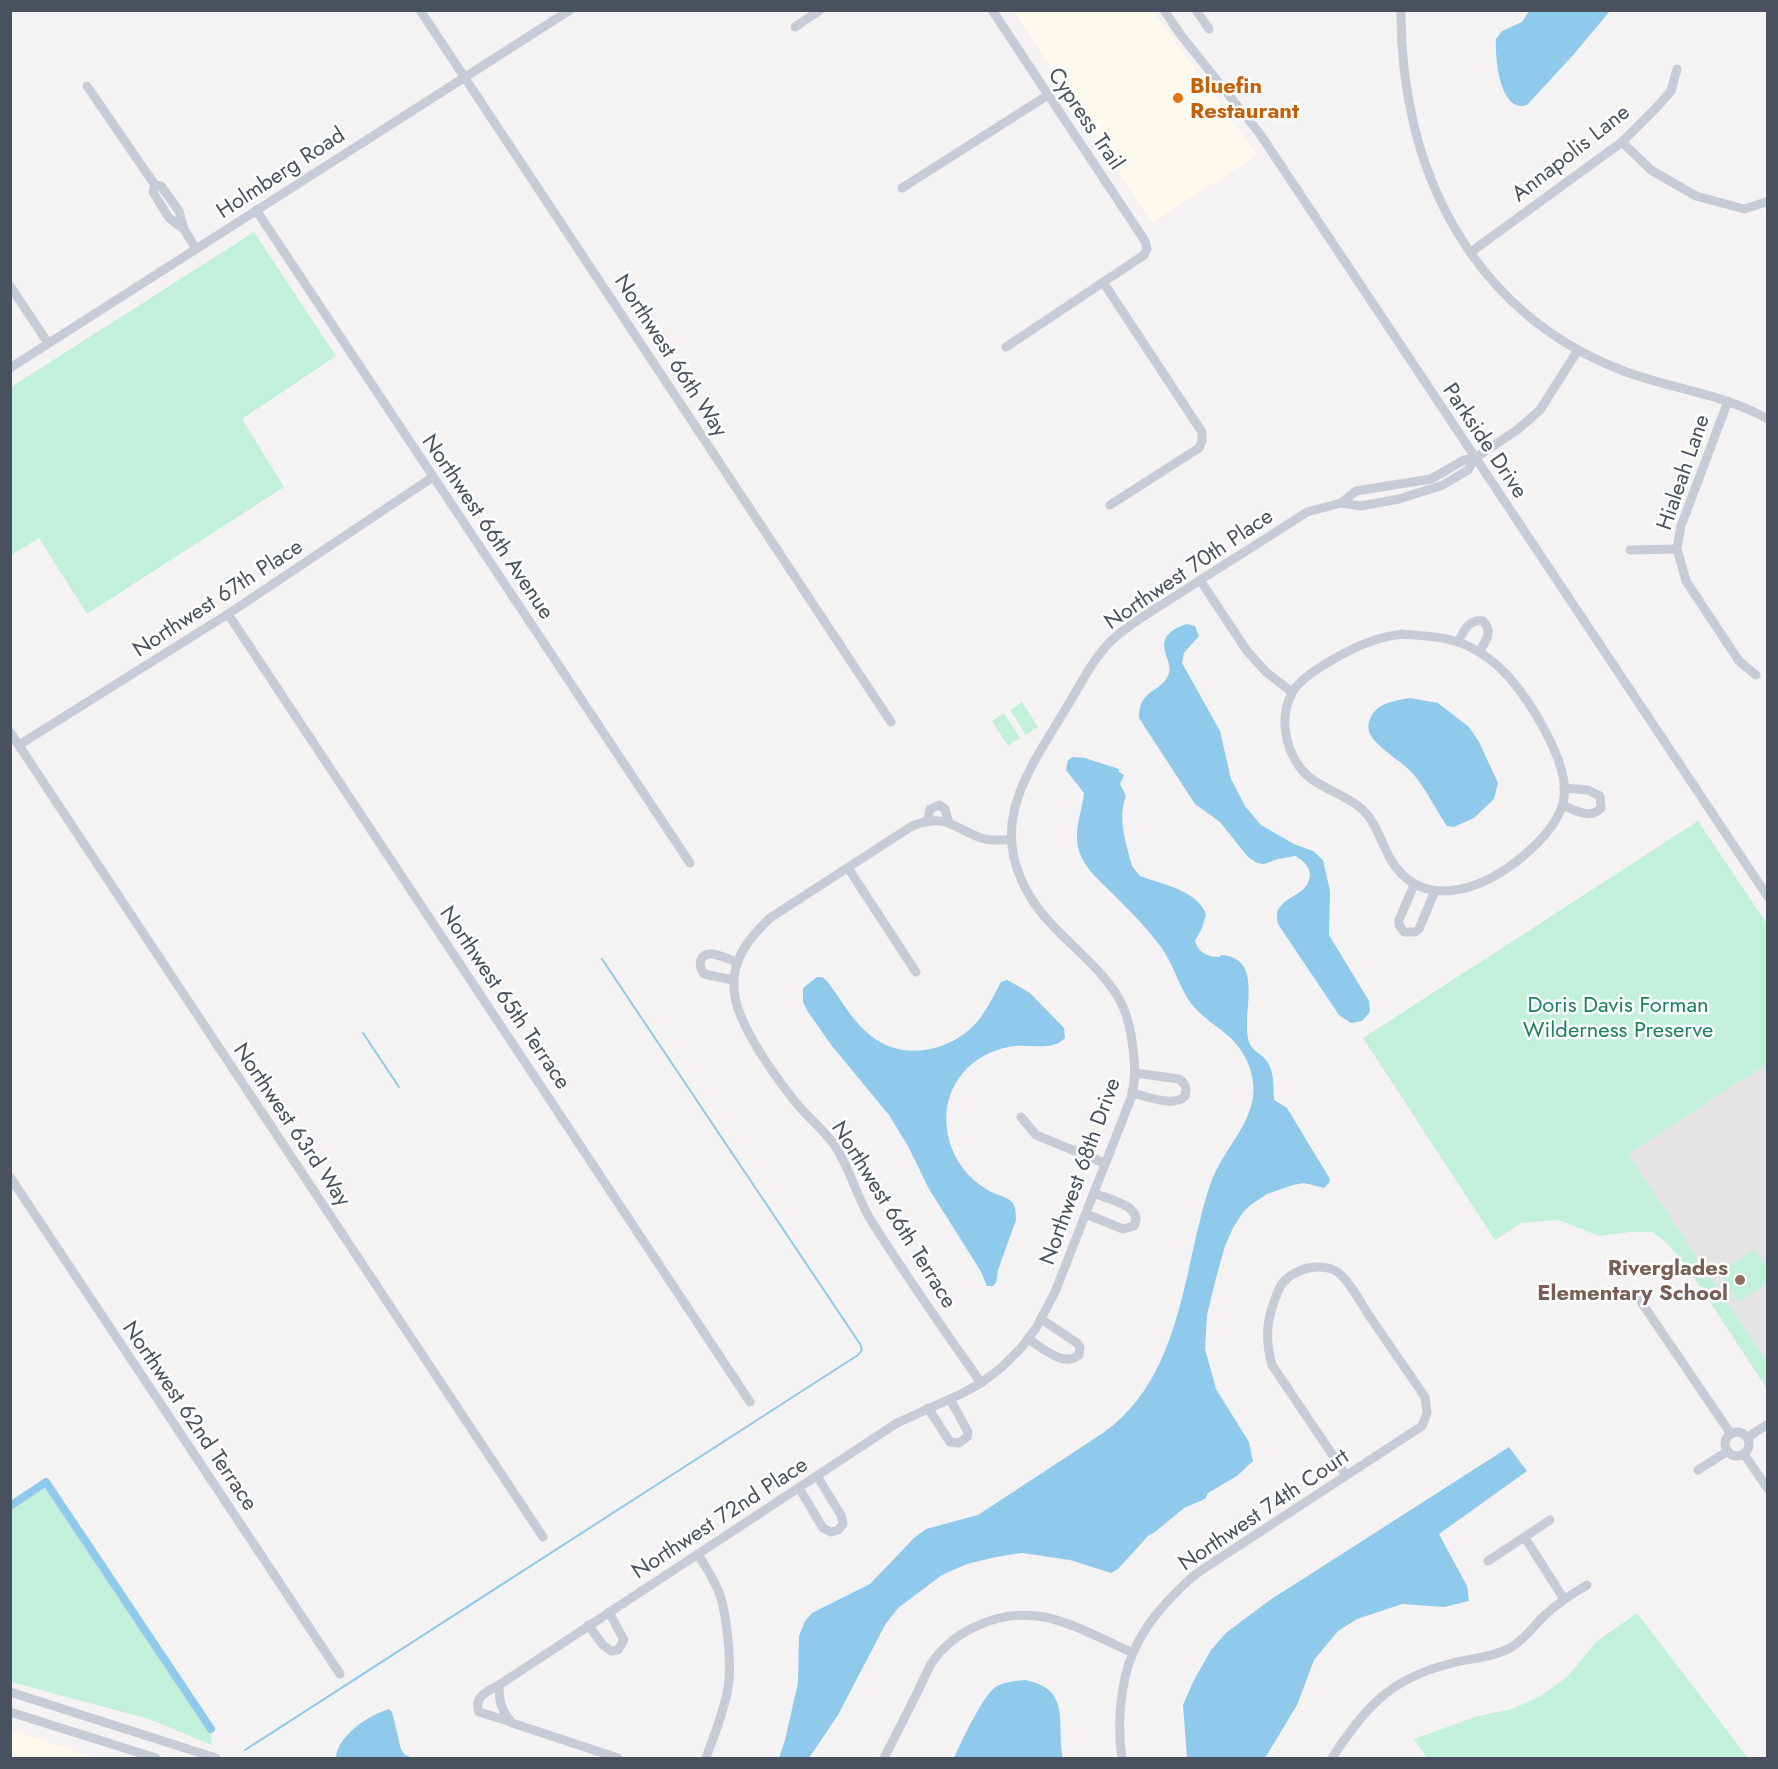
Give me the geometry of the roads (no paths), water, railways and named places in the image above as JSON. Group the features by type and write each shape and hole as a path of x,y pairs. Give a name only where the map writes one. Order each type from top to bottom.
{"street":[{"name":"Northwest 66th Way","path":"420,10 891,722"},
{"name":"Holmberg Road","path":"10,368 570,10"},
{"path":"795,27 820,10"},
{"name":"Cypress Trail","path":"992,10 1145,241 1147,249 1144,255 1103,282"},
{"name":"Parkside Drive","path":"1164,10 1180,34 1260,134 1767,897"},
{"path":"1196,10 1209,29"},
{"path":"1401,10 1404,74 1420,150 1432,185 1448,219 1491,279 1517,307 1578,350 1622,370 1728,401 1767,418"},
{"name":"Annapolis Lane","path":"1471,252 1622,142 1671,91 1677,69"},
{"path":"87,86 155,185 161,186 179,211 184,229 196,249"},
{"path":"902,188 1048,95"},
{"path":"1622,142 1651,170 1696,196 1744,209 1766,202"},
{"name":"Northwest 66th Avenue","path":"256,210 690,863"},
{"path":"1006,348 1103,282 1202,432 1202,441 1198,448 1110,505"},
{"path":"10,286 48,343"},
{"path":"1475,458 1517,430 1540,410 1578,350"},
{"name":"Hialeah Lane","path":"1728,401 1681,526 1677,549 1686,581 1739,661 1756,675"},
{"name":"Northwest 70th Place","path":"1341,503 1356,491 1431,479 1464,460 1475,458"},
{"name":"Northwest 70th Place","path":"1010,840 1019,791 1034,762 1101,653 1129,626 1308,512 1341,503 1362,506 1399,499 1443,485 1468,470 1475,458"},
{"name":"Northwest 67th Place","path":"19,745 228,615 433,477"},
{"path":"1396,486 1399,499"},
{"path":"1369,489 1371,504"},
{"path":"1630,550 1677,549"},
{"path":"1200,580 1247,651 1266,672 1292,692"},
{"name":"Northwest 65th Terrace","path":"228,615 750,1402"},
{"path":"1463,644 1467,625 1474,621 1483,621 1489,633 1479,652"},
{"path":"1401,634 1448,639 1463,644 1479,652 1507,675 1540,720 1559,763 1564,796 1550,828 1532,849 1509,867 1464,889 1435,891 1417,886 1391,860 1375,826 1364,811 1348,798 1316,782 1303,771 1293,758 1287,742 1285,726 1292,692 1306,678 1350,650 1376,639 1401,634"},
{"name":"Northwest 63rd Way","path":"10,732 543,1537"},
{"path":"927,822 927,813 939,805 945,809 949,823"},
{"path":"916,972 848,868 912,826 927,822 949,823 989,840 1010,840"},
{"name":"Northwest 68th Drive","path":"981,1383 1002,1367 1028,1339 1055,1292 1132,1093 1135,1073 1128,1018 1118,997 1105,980 1046,918 1031,898 1021,878 1010,840"},
{"name":"Northwest 66th Terrace","path":"848,868 770,918 756,931 734,971 738,1012 747,1030 793,1099 832,1142 841,1156 868,1215 981,1383"},
{"path":"1417,886 1400,920 1399,925 1404,932 1415,932 1419,929 1435,891"},
{"path":"1132,1093 1178,1101 1185,1096 1186,1090 1184,1083 1179,1079 1135,1073"},
{"path":"1021,1117 1036,1135 1104,1163"},
{"name":"Northwest 62nd Terrace","path":"10,1177 340,1674"},
{"path":"1086,1214 1123,1229 1134,1226 1137,1222 1136,1215 1130,1208 1094,1194"},
{"name":"Northwest 74th Court","path":"1122,1758 1119,1725 1125,1683 1133,1653 1148,1627 1168,1601 1191,1579 1422,1426 1427,1413 1425,1397 1341,1274 1317,1267 1303,1269 1289,1276 1280,1286 1267,1326 1267,1347 1272,1365 1346,1476"},
{"path":"1635,1293 1731,1434"},
{"path":"1028,1339 1062,1360 1072,1360 1079,1355 1080,1347 1077,1343 1041,1319"},
{"name":"Northwest 72nd Place","path":"512,1723 479,1712 477,1704 481,1696 897,1423 981,1383"},
{"path":"928,1408 945,1437 950,1442 959,1443 968,1437 968,1432 950,1399"},
{"path":"1748,1437 1767,1424"},
{"path":"1740,1432 1748,1437 1749,1447 1744,1454 1735,1456 1728,1451 1726,1440 1731,1434 1740,1432"},
{"path":"1698,1470 1728,1451"},
{"path":"1744,1454 1767,1489"},
{"path":"799,1488 823,1528 831,1532 837,1530 843,1524 842,1515 817,1476"},
{"path":"1488,1561 1550,1520"},
{"path":"1525,1538 1564,1599"},
{"path":"698,1554 721,1597 729,1670 724,1708 706,1758"},
{"path":"1332,1758 1359,1719 1376,1701 1399,1684 1425,1671 1450,1663 1494,1655 1509,1649 1522,1640 1544,1616 1564,1599 1587,1585"},
{"path":"588,1625 603,1645 611,1651 618,1650 624,1640 609,1612"},
{"path":"884,1758 932,1664 960,1635 977,1626 998,1618 1043,1616 1133,1653"},
{"path":"499,1685 499,1703 503,1713 512,1723 618,1758"},
{"path":"10,1692 216,1758"},
{"path":"10,1712 156,1758"}],"water":[{"path":"1530,10 1610,11 1527,105 1518,105 1510,101 1501,82 1496,58 1496,39 1502,31 1522,22"},
{"path":"1187,624 1195,626 1199,636 1184,653 1182,663 1220,731 1231,779 1245,806 1261,825 1294,844 1313,851 1323,860 1330,891 1329,935 1369,1001 1370,1012 1362,1021 1351,1023 1339,1015 1278,924 1278,910 1309,881 1310,874 1307,865 1295,856 1264,864 1257,863 1248,857 1220,822 1195,804 1139,718 1143,701 1166,680 1169,673 1164,648 1166,637 1180,626"},
{"path":"1410,698 1438,703 1469,727 1479,742 1498,783 1494,799 1474,818 1454,827 1447,826 1415,776 1374,740 1368,728 1372,716 1380,707"},
{"path":"1073,757 1085,758 1119,769 1119,772 1124,775 1120,784 1126,796 1122,822 1132,866 1140,876 1178,889 1195,899 1201,906 1206,914 1195,941 1204,954 1219,957 1222,955 1235,959 1244,966 1249,990 1247,1031 1250,1045 1268,1063 1273,1078 1274,1100 1287,1108 1330,1179 1324,1188 1304,1183 1293,1185 1267,1194 1252,1204 1244,1211 1233,1228 1216,1278 1207,1315 1205,1349 1216,1389 1249,1442 1253,1461 1237,1476 1208,1493 1205,1499 1184,1508 1148,1536 1118,1569 1111,1573 1070,1560 1022,1553 967,1564 942,1575 898,1608 885,1625 838,1715 809,1758 779,1758 798,1683 799,1636 805,1621 812,1613 870,1584 914,1538 926,1529 978,1515 1103,1433 1129,1409 1150,1382 1165,1352 1176,1320 1210,1185 1249,1111 1253,1096 1253,1079 1242,1052 1191,1003 1161,947 1138,919 1093,874 1079,851 1077,836 1084,793 1066,770 1068,760"},
{"path":"817,977 822,977 827,981 852,1017 870,1035 896,1049 925,1050 954,1040 977,1022 1001,982 1007,980 1030,993 1064,1028 1065,1038 1053,1045 1008,1047 991,1052 976,1061 964,1071 949,1099 946,1115 947,1132 959,1162 979,1184 1010,1200 1015,1208 1016,1220 998,1270 996,1283 993,1286 987,1286 980,1270 929,1189 908,1146 889,1115 832,1046 808,1012 803,1002 803,988"},
{"path":"1509,1447 1527,1471 1439,1534 1467,1586 1469,1601 1444,1607 1402,1604 1357,1619 1338,1631 1314,1660 1297,1705 1265,1758 1187,1758 1183,1705 1211,1650 1227,1632 1270,1600"},
{"path":"1025,1680 1040,1684 1056,1699 1059,1709 1063,1758 954,1758 973,1719 991,1691 1003,1684"},
{"path":"389,1709 392,1712 401,1749 404,1754 412,1758 336,1758 348,1734 372,1716"}],"waterway":[{"path":"245,1750 858,1355 862,1350 602,959"},
{"path":"363,1033 399,1087"},
{"path":"10,1506 46,1482 211,1729"}],"place":[{"name":"Bluefin Restaurant","path":"1178,98"},
{"name":"Riverglades Elementary School","path":"1740,1280"}],"park label":[{"name":"Doris Davis Forman Wilderness Preserve","path":"1618,1016"}]}
